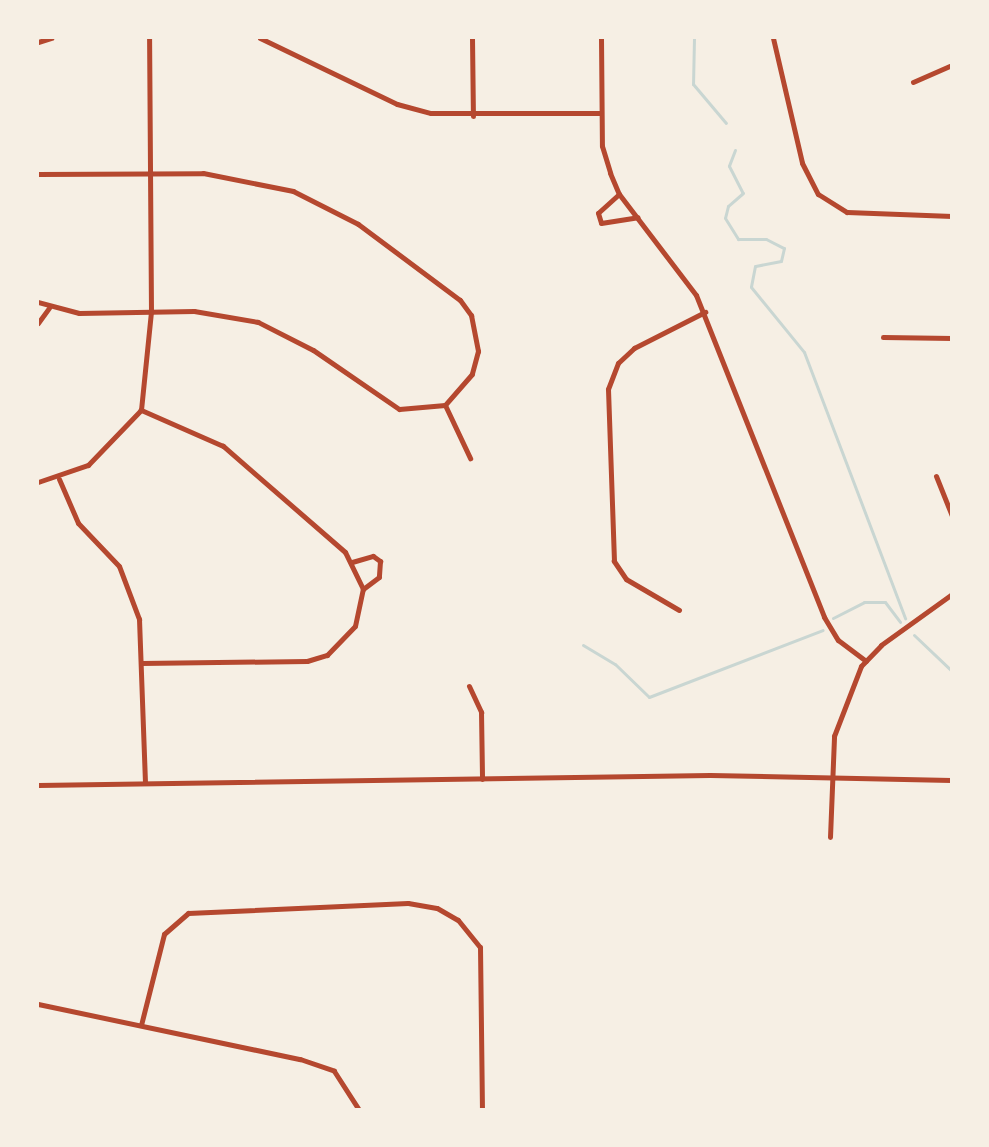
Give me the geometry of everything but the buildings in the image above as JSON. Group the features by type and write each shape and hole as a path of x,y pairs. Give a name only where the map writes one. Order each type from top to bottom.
{"street":[{"path":"38,41 51,38"},
{"path":"38,482 59,478 88,465 141,410 151,312 148,38"},
{"path":"260,38 397,104 473,116 600,113"},
{"path":"472,38 473,116"},
{"path":"601,38 600,113 606,161 619,194 689,282 705,312 824,617 838,640 866,661"},
{"path":"772,38 802,163 818,194 846,212 951,216"},
{"path":"913,82 951,65"},
{"path":"38,174 150,173 241,178 293,192 358,224 460,300 471,315 478,351 472,374 445,405 414,411 381,402 313,350 258,322 229,314 79,313 49,308 38,302"},
{"path":"619,194 598,213 601,223 638,217"},
{"path":"38,323 49,308"},
{"path":"679,610 626,579 614,561 608,389 618,363 634,348 705,312"},
{"path":"883,337 951,338"},
{"path":"445,405 470,458"},
{"path":"141,410 224,446 352,562 363,589 355,627 327,655 307,661 141,663"},
{"path":"936,476 951,516"},
{"path":"59,478 78,523 123,575 139,619 145,783"},
{"path":"352,562 373,556 380,561 379,578 363,589"},
{"path":"830,837 831,777 838,719 866,661 951,594"},
{"path":"470,686 481,712 482,779"},
{"path":"38,785 831,777 951,780"},
{"path":"141,1025 164,934 188,913 408,903 437,908 458,920 480,947 482,1110"},
{"path":"38,1004 323,1066 348,1086 359,1110"}],"waterway":[{"path":"694,38 693,84 726,123"},
{"path":"735,150 729,166 743,193 728,206 725,218 738,239 766,239 784,248 781,261 755,266 751,287 804,352 905,618"},
{"path":"833,618 864,602 885,602 900,622"},
{"path":"583,645 615,664 649,697 823,630"},
{"path":"914,635 952,671"}]}
